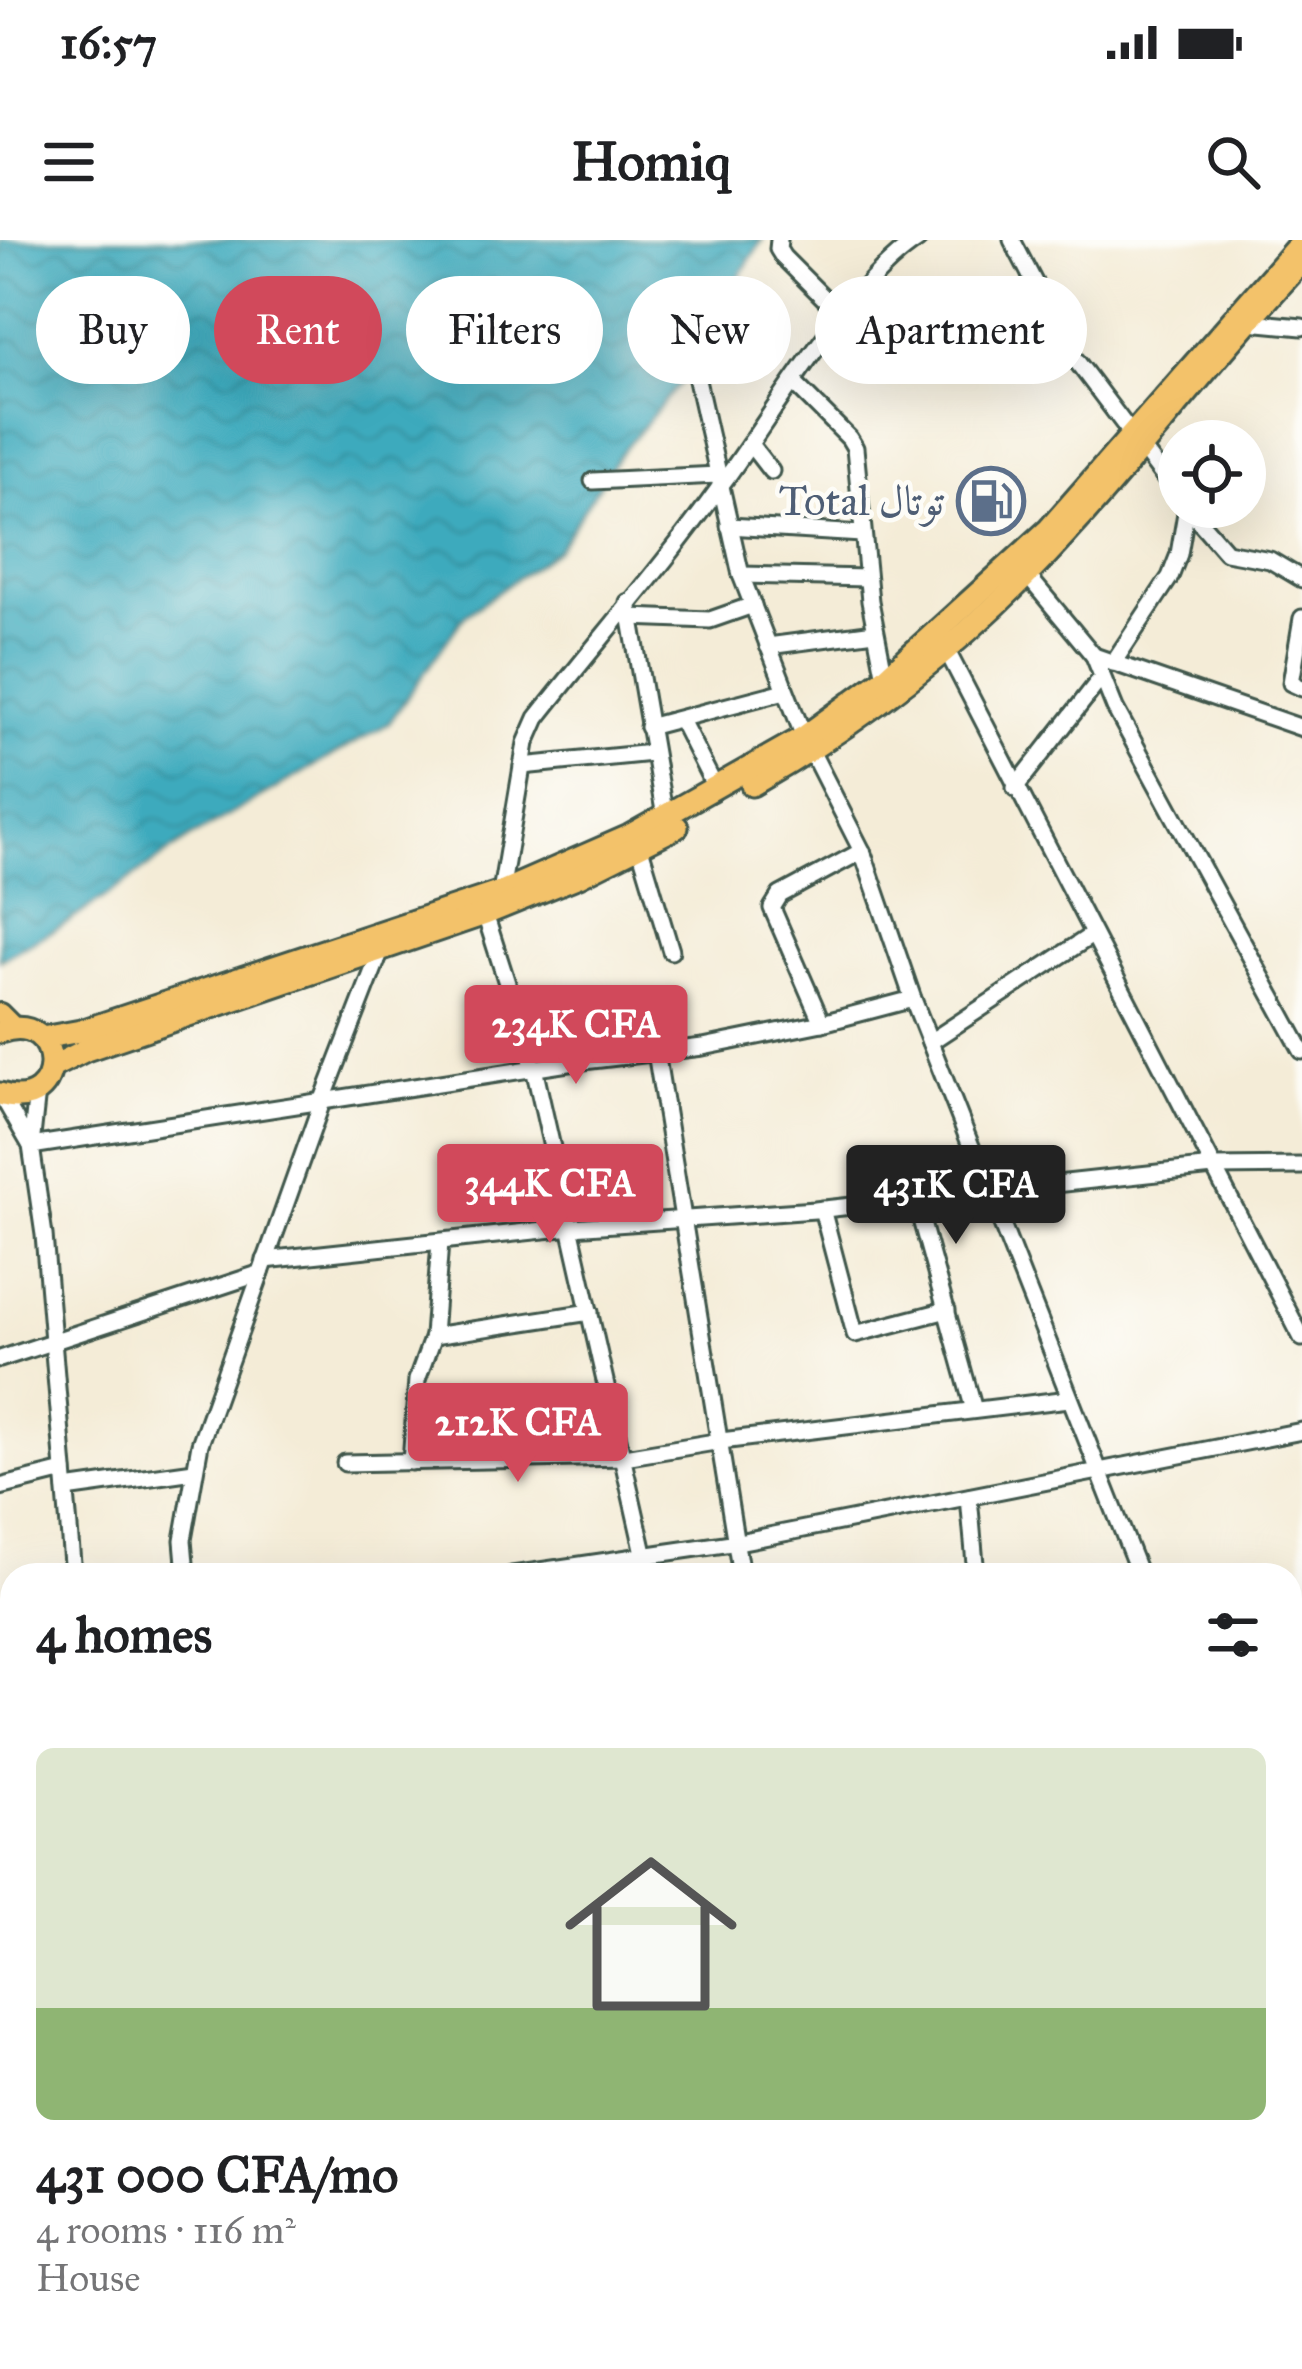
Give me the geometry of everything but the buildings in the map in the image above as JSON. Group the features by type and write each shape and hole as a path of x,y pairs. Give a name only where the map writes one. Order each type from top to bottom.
{"highway":[{"path":"52,1067 86,1050 485,914 640,848 808,744 946,650 1028,575 1298,247"},
{"path":"42,1038 81,1031 501,892 572,863 808,744 1018,560 1136,442 1250,322 1298,247"},
{"path":"1,1095 24,1097 37,1091 52,1067 42,1038 5,1024"}],"street":[{"path":"779,240 783,257 815,289"},
{"path":"880,276 918,240"},
{"path":"1012,240 1072,356 1158,470"},
{"path":"1250,322 1302,327"},
{"path":"501,892 526,743 537,718 628,610 815,355"},
{"path":"794,383 855,448 867,578 885,678"},
{"path":"698,384 741,575 808,744 862,851 930,1042 1135,1563"},
{"path":"750,444 771,471"},
{"path":"593,481 720,480"},
{"path":"728,526 862,534"},
{"path":"1113,663 1170,578 1183,528"},
{"path":"1205,528 1226,552 1270,560 1302,579"},
{"path":"741,575 867,578"},
{"path":"1028,575 1094,656 1101,678 1302,1051"},
{"path":"628,610 710,620 752,604"},
{"path":"628,610 665,817"},
{"path":"1302,617 1292,683 1302,688"},
{"path":"768,646 875,632"},
{"path":"946,650 1302,1338"},
{"path":"1094,656 1302,728"},
{"path":"1015,788 1101,678"},
{"path":"648,727 785,691"},
{"path":"680,720 716,789"},
{"path":"522,766 652,753"},
{"path":"640,848 671,951"},
{"path":"822,1023 772,908 780,895 862,851"},
{"path":"485,914 534,1068 648,1563"},
{"path":"930,1042 1092,935"},
{"path":"186,1563 183,1540 194,1471 322,1102 381,950"},
{"path":"31,1146 534,1068 703,1047 914,999"},
{"path":"656,1052 740,1563"},
{"path":"37,1091 31,1146 72,1563"},
{"path":"1,1095 31,1146"},
{"path":"0,1358 263,1267 440,1241 572,1228 822,1209 1213,1167 1302,1166"},
{"path":"915,1198 974,1410"},
{"path":"822,1209 855,1334 947,1310"},
{"path":"411,1462 417,1380 434,1336 440,1241"},
{"path":"434,1336 590,1312"},
{"path":"345,1463 624,1457 1070,1399"},
{"path":"597,1563 738,1542 1302,1431"},
{"path":"0,1487 64,1471"},
{"path":"66,1489 194,1471"},
{"path":"969,1497 973,1563"}],"water":[{"path":"0,240 762,240 740,276 627,276 627,384 679,384 618,456 558,549 465,615 389,723 188,839 70,921 0,960"}],"place":[{"name":"Total توتال","path":"991,501"}]}
